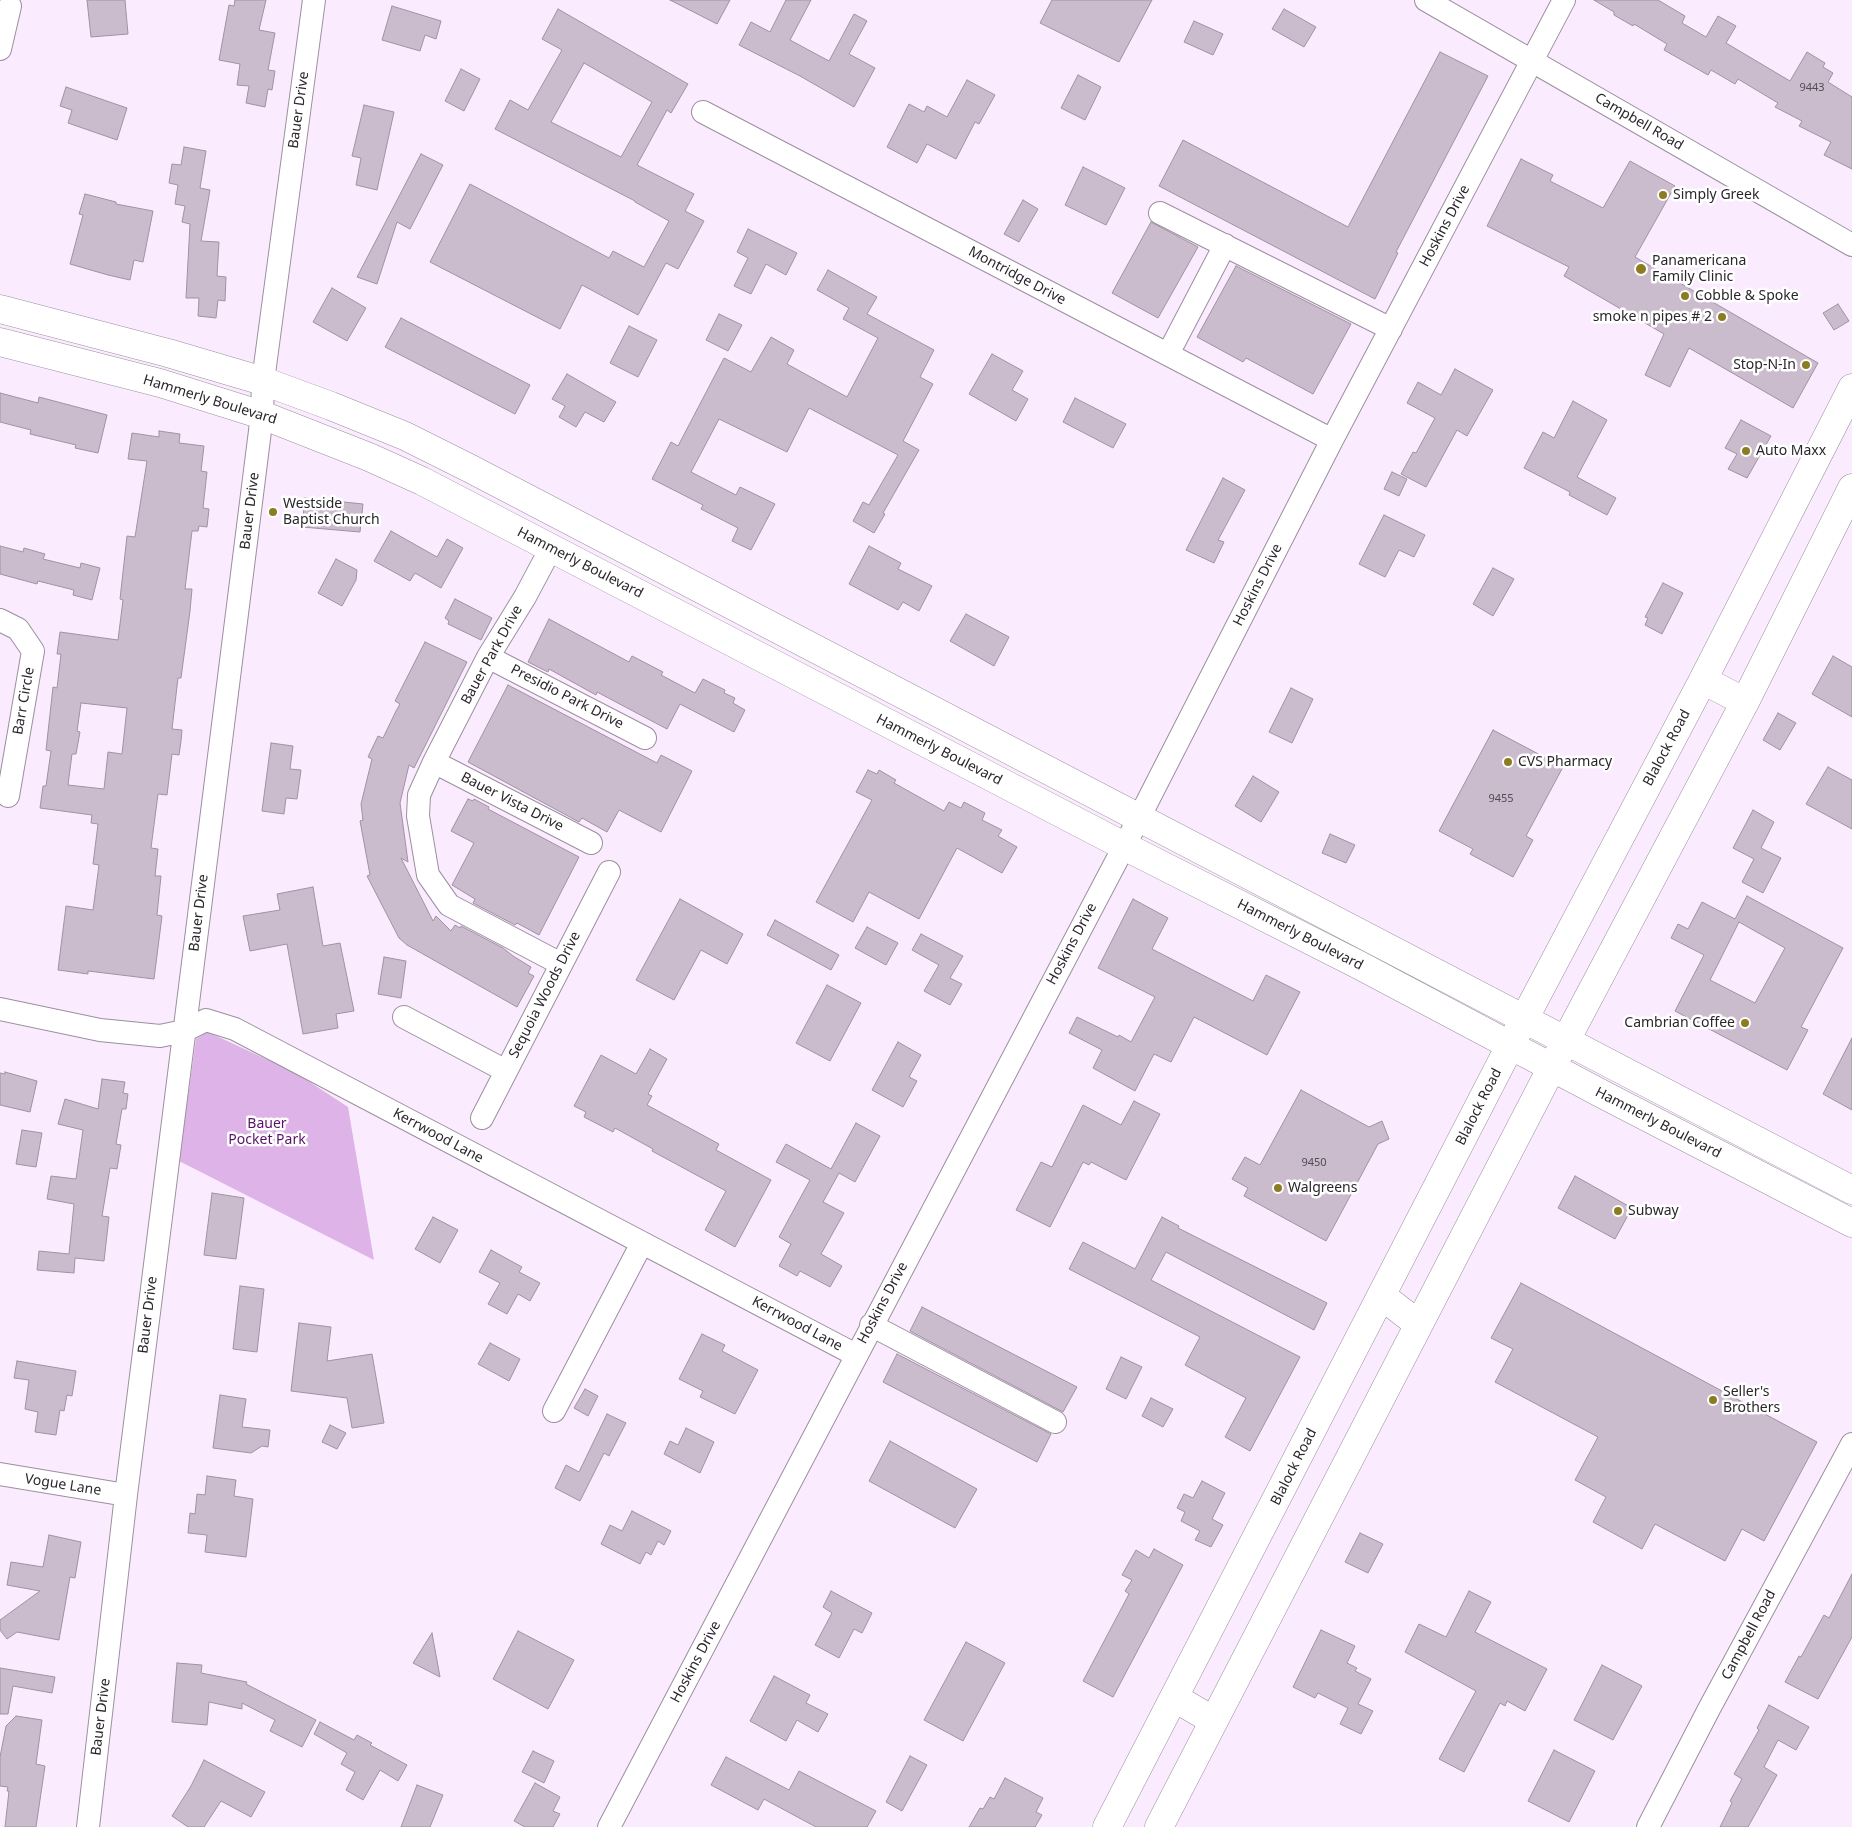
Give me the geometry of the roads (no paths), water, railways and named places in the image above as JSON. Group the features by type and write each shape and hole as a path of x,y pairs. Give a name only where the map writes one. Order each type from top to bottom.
{"main road":[{"name":"Hammerly Boulevard","path":"0,309 168,353 263,381 405,436 472,469 1852,1190"},
{"name":"Hammerly Boulevard","path":"0,342 160,383 262,415 369,457 422,481 1124,846 1359,965 1852,1223"},
{"name":"Blalock Road","path":"1107,1827 1852,388"},
{"path":"1159,1827 1418,1324 1745,702 1852,488"},
{"path":"551,548 566,519"},
{"path":"786,670 802,642"},
{"path":"1702,680 1745,702"},
{"path":"1382,1296 1418,1324"},
{"path":"1175,1698 1214,1721"}],"street":[{"name":"Bauer Drive","path":"88,1827 126,1495 262,415 263,381 314,0"},
{"name":"Campbell Road","path":"1426,0 1852,245"},
{"name":"Hoskins Drive","path":"609,1827 1139,818 1332,440 1564,0"},
{"path":"0,49 10,6"},
{"name":"Montridge Drive","path":"703,112 1332,440"},
{"path":"1160,213 1390,329"},
{"path":"1168,354 1225,245"},
{"name":"Bauer Park Drive","path":"551,548 525,597 488,657 434,762 418,795 418,816 428,875 449,904 561,964"},
{"name":"Barr Circle","path":"0,620 18,629 33,651 8,796"},
{"name":"Presidio Park Drive","path":"488,657 645,738"},
{"name":"Bauer Vista Drive","path":"434,762 591,843"},
{"name":"Sequoia Woods Drive","path":"482,1118 609,872"},
{"name":"Kerrwood Lane","path":"0,1009 100,1030 160,1036 184,1031 206,1020 235,1029 856,1355"},
{"path":"404,1017 506,1071"},
{"path":"554,1411 642,1243"},
{"path":"871,1325 1054,1422"},
{"name":"Campbell Road","path":"1648,1827 1709,1709 1852,1444"},
{"name":"Vogue Lane","path":"0,1474 126,1495"}],"place":[{"name":"Simply Greek","path":"1663,195"},
{"name":"Panamericana Family Clinic","path":"1641,269"},
{"name":"Cobble & Spoke","path":"1685,296"},
{"name":"smoke n pipes # 2","path":"1722,317"},
{"name":"Stop-N-In","path":"1806,365"},
{"name":"Auto Maxx","path":"1746,451"},
{"name":"Westside Baptist Church","path":"273,512"},
{"name":"CVS Pharmacy","path":"1508,762"},
{"name":"Cambrian Coffee","path":"1745,1023"},
{"name":"Walgreens","path":"1278,1188"},
{"name":"Subway","path":"1618,1211"},
{"name":"Seller's Brothers","path":"1713,1400"}],"park label":[{"name":"Bauer Pocket Park","path":"267,1132"}]}
